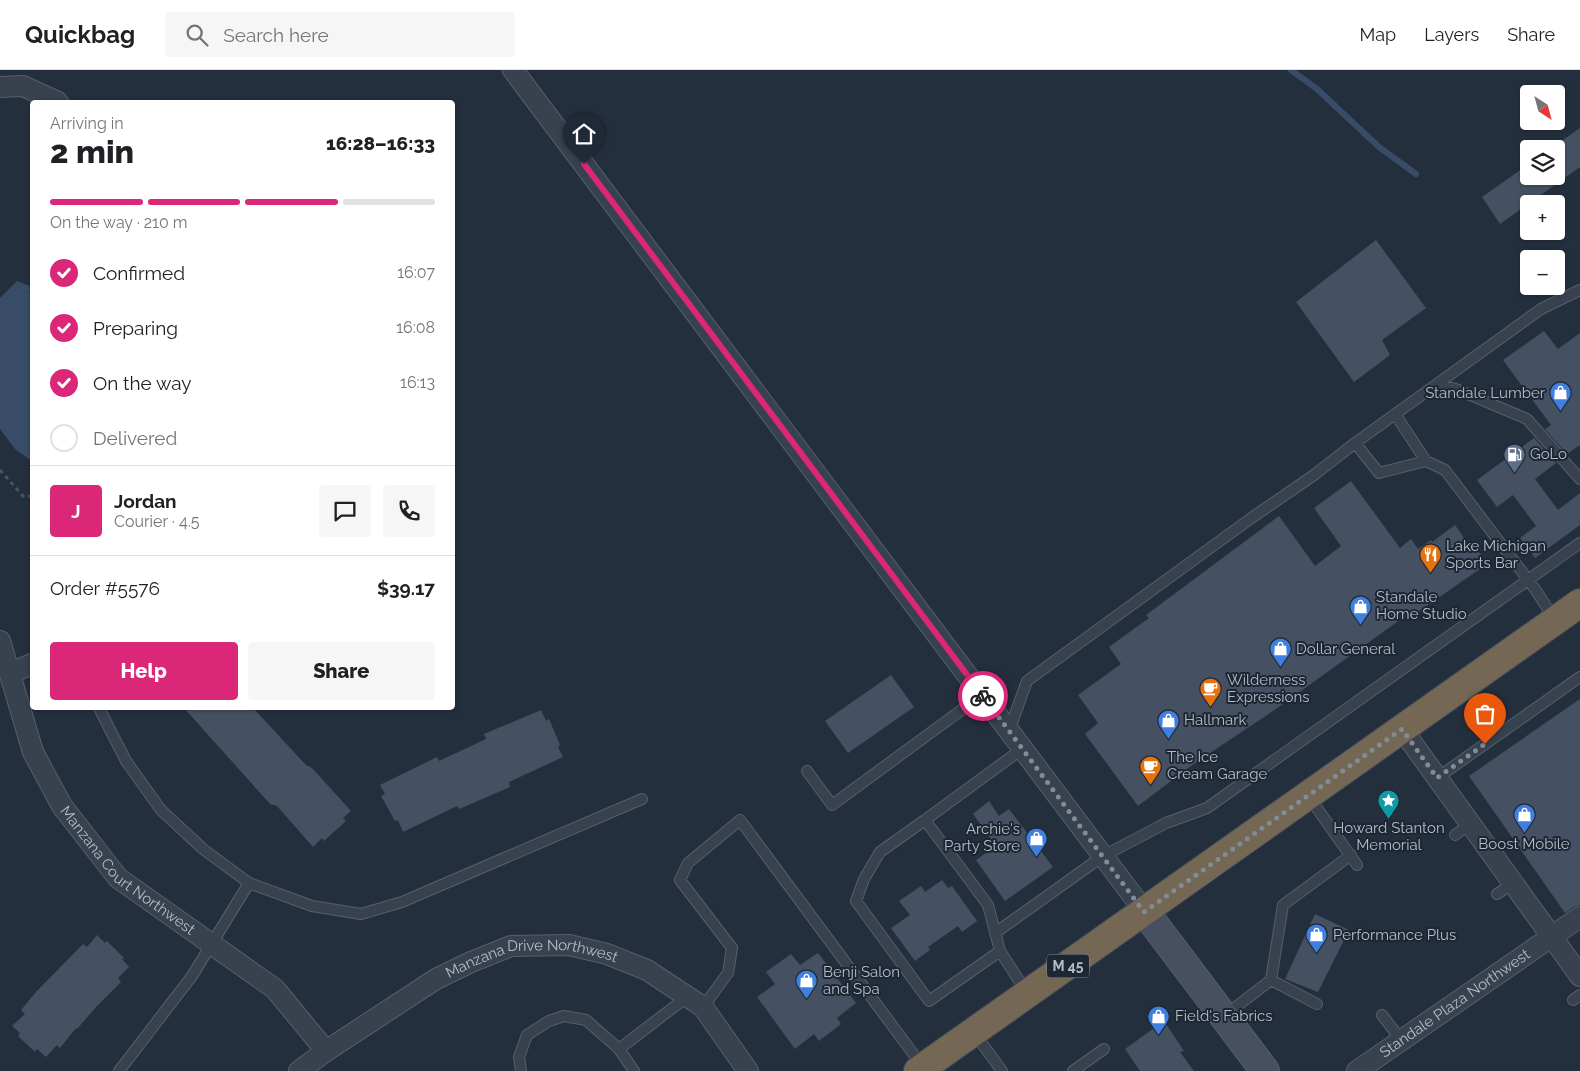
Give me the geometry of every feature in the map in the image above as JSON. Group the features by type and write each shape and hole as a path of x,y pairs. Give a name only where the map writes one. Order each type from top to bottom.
{"highway":[{"name":"M 45","path":"921,1069 1580,603"}],"street":[{"path":"513,70 1265,1071"},
{"path":"0,87 23,86 54,100"},
{"name":"Manzana Court Northwest","path":"0,641 33,752 62,806 118,878 275,988 326,1051"},
{"path":"10,673 30,665"},
{"path":"1402,729 1437,778 1463,829 1505,888 1552,937 1580,976"},
{"name":"Standale Plaza Northwest","path":"1357,1071 1580,917"},
{"name":"Manzana Drive Northwest","path":"299,1071 326,1051 436,979 511,946 569,946 606,954 647,970 695,1002 748,1071"}],"lane":[{"path":"1009,731 1027,681 1541,309 1580,290"},
{"path":"1436,385 1456,389 1526,419 1580,479"},
{"path":"1395,414 1426,461 1445,470 1556,620"},
{"path":"1355,443 1379,473 1426,461"},
{"path":"995,933 1102,856 1166,823 1207,808 1580,543"},
{"path":"1437,778 1580,677"},
{"path":"806,771 832,805 982,695"},
{"path":"99,710 126,761 161,810 202,849 249,883 312,906 361,914 402,902 642,799"},
{"path":"1000,951 930,1001 856,901 864,879 880,852 1022,749"},
{"path":"1308,796 1358,865"},
{"path":"619,1050 695,1002 728,973 732,948 680,880 688,863 740,820 921,1069"},
{"path":"925,820 988,906 1000,951 1028,994"},
{"path":"1223,1016 1271,980 1283,905 1350,856"},
{"path":"119,1071 192,976 249,883"},
{"path":"1271,980 1317,1004"},
{"path":"1382,1015 1402,1040"},
{"path":"521,1071 519,1057 527,1035 549,1021 564,1016 586,1020 619,1050 634,1071"},
{"path":"974,1032 1002,1071"},
{"path":"1073,1071 1104,1049"}],"path":[{"path":"0,470 24,497 30,496"}],"water":[{"path":"17,281 30,286 30,460 15,449 0,429 0,298"}],"building":[{"path":"1580,128 1580,167 1565,178 1565,140 1563,140"},
{"path":"1520,170 1520,185 1555,185 1541,195 1520,195 1520,210 1500,224 1482,197"},
{"path":"1376,240 1426,308 1382,340 1390,355 1354,382 1296,302"},
{"name":"Standale Lumber","path":"1544,331 1558,349 1580,333 1580,445 1567,454 1545,429 1551,425 1503,360"},
{"path":"1534,438 1556,463 1535,479 1558,510 1580,493 1580,525 1535,558 1520,538 1536,526 1513,495 1497,507 1477,480"},
{"path":"1351,481 1400,548 1411,539 1418,549 1431,540 1432,542 1455,525 1473,551 1476,548 1487,564 1418,612 1415,609 1276,709 1195,763 1138,806 1085,734 1098,723 1078,695 1121,664 1109,647 1149,618 1146,615 1279,516 1315,566 1341,546 1314,508"},
{"path":"891,675 914,707 848,753 825,721"},
{"path":"1580,699 1580,905 1565,913 1469,776"},
{"path":"186,710 255,710 351,811 343,818 346,821 324,841 322,838 313,847 277,806 270,804"},
{"path":"541,710 546,721 549,719 563,757 509,782 510,787 459,809 457,806 403,832 398,820 395,821 381,796 385,794 380,785 437,757 439,761 486,739 484,734"},
{"path":"989,801 999,816 1009,809 1053,867 1005,901 976,860 996,846 973,814"},
{"path":"942,880 948,888 952,886 977,921 962,932 958,926 928,947 930,950 915,961 891,928 910,915 899,901 921,886 925,892"},
{"name":"Performance Plus","path":"1315,914 1349,930 1318,992 1285,979"},
{"path":"97,935 105,943 107,941 124,958 122,959 129,967 118,978 121,982 76,1028 60,1048 57,1045 46,1057 37,1049 35,1052 18,1036 20,1033 12,1026 25,1014 21,1010 36,992 83,944 87,947"},
{"name":"Benji Salon and Spa","path":"818,953 856,1003 837,1018 841,1024 819,1041 814,1034 795,1049 757,997 775,984 766,972 791,954 800,965"},
{"name":"Field's Fabrics","path":"1164,1021 1184,1051 1180,1052 1194,1071 1140,1071 1125,1049"}],"waterway":[{"path":"1291,70 1317,89 1379,147 1416,174"}],"way so far":[{"path":"983,696 1144,912 1402,729 1437,778 1485,744"}],"place":[{"name":"Standale Lumber","path":"1561,412"},
{"name":"GoLo","path":"1514,473"},
{"name":"Lake Michigan Sports Bar","path":"1430,574"},
{"name":"Standale Home Studio","path":"1360,625"},
{"name":"Dollar General","path":"1280,668"},
{"name":"Wilderness Expressions","path":"1211,708"},
{"name":"Hallmark","path":"1168,739"},
{"name":"The Ice Cream Garage","path":"1151,785"},
{"name":"Howard Stanton Memorial","path":"1389,819"},
{"name":"Boost Mobile","path":"1524,834"},
{"name":"Archie's Party Store","path":"1036,857"},
{"name":"Performance Plus","path":"1317,954"},
{"name":"Benji Salon and Spa","path":"807,1000"},
{"name":"Field's Fabrics","path":"1159,1035"}],"route":[{"path":"584,164 983,696"}]}
